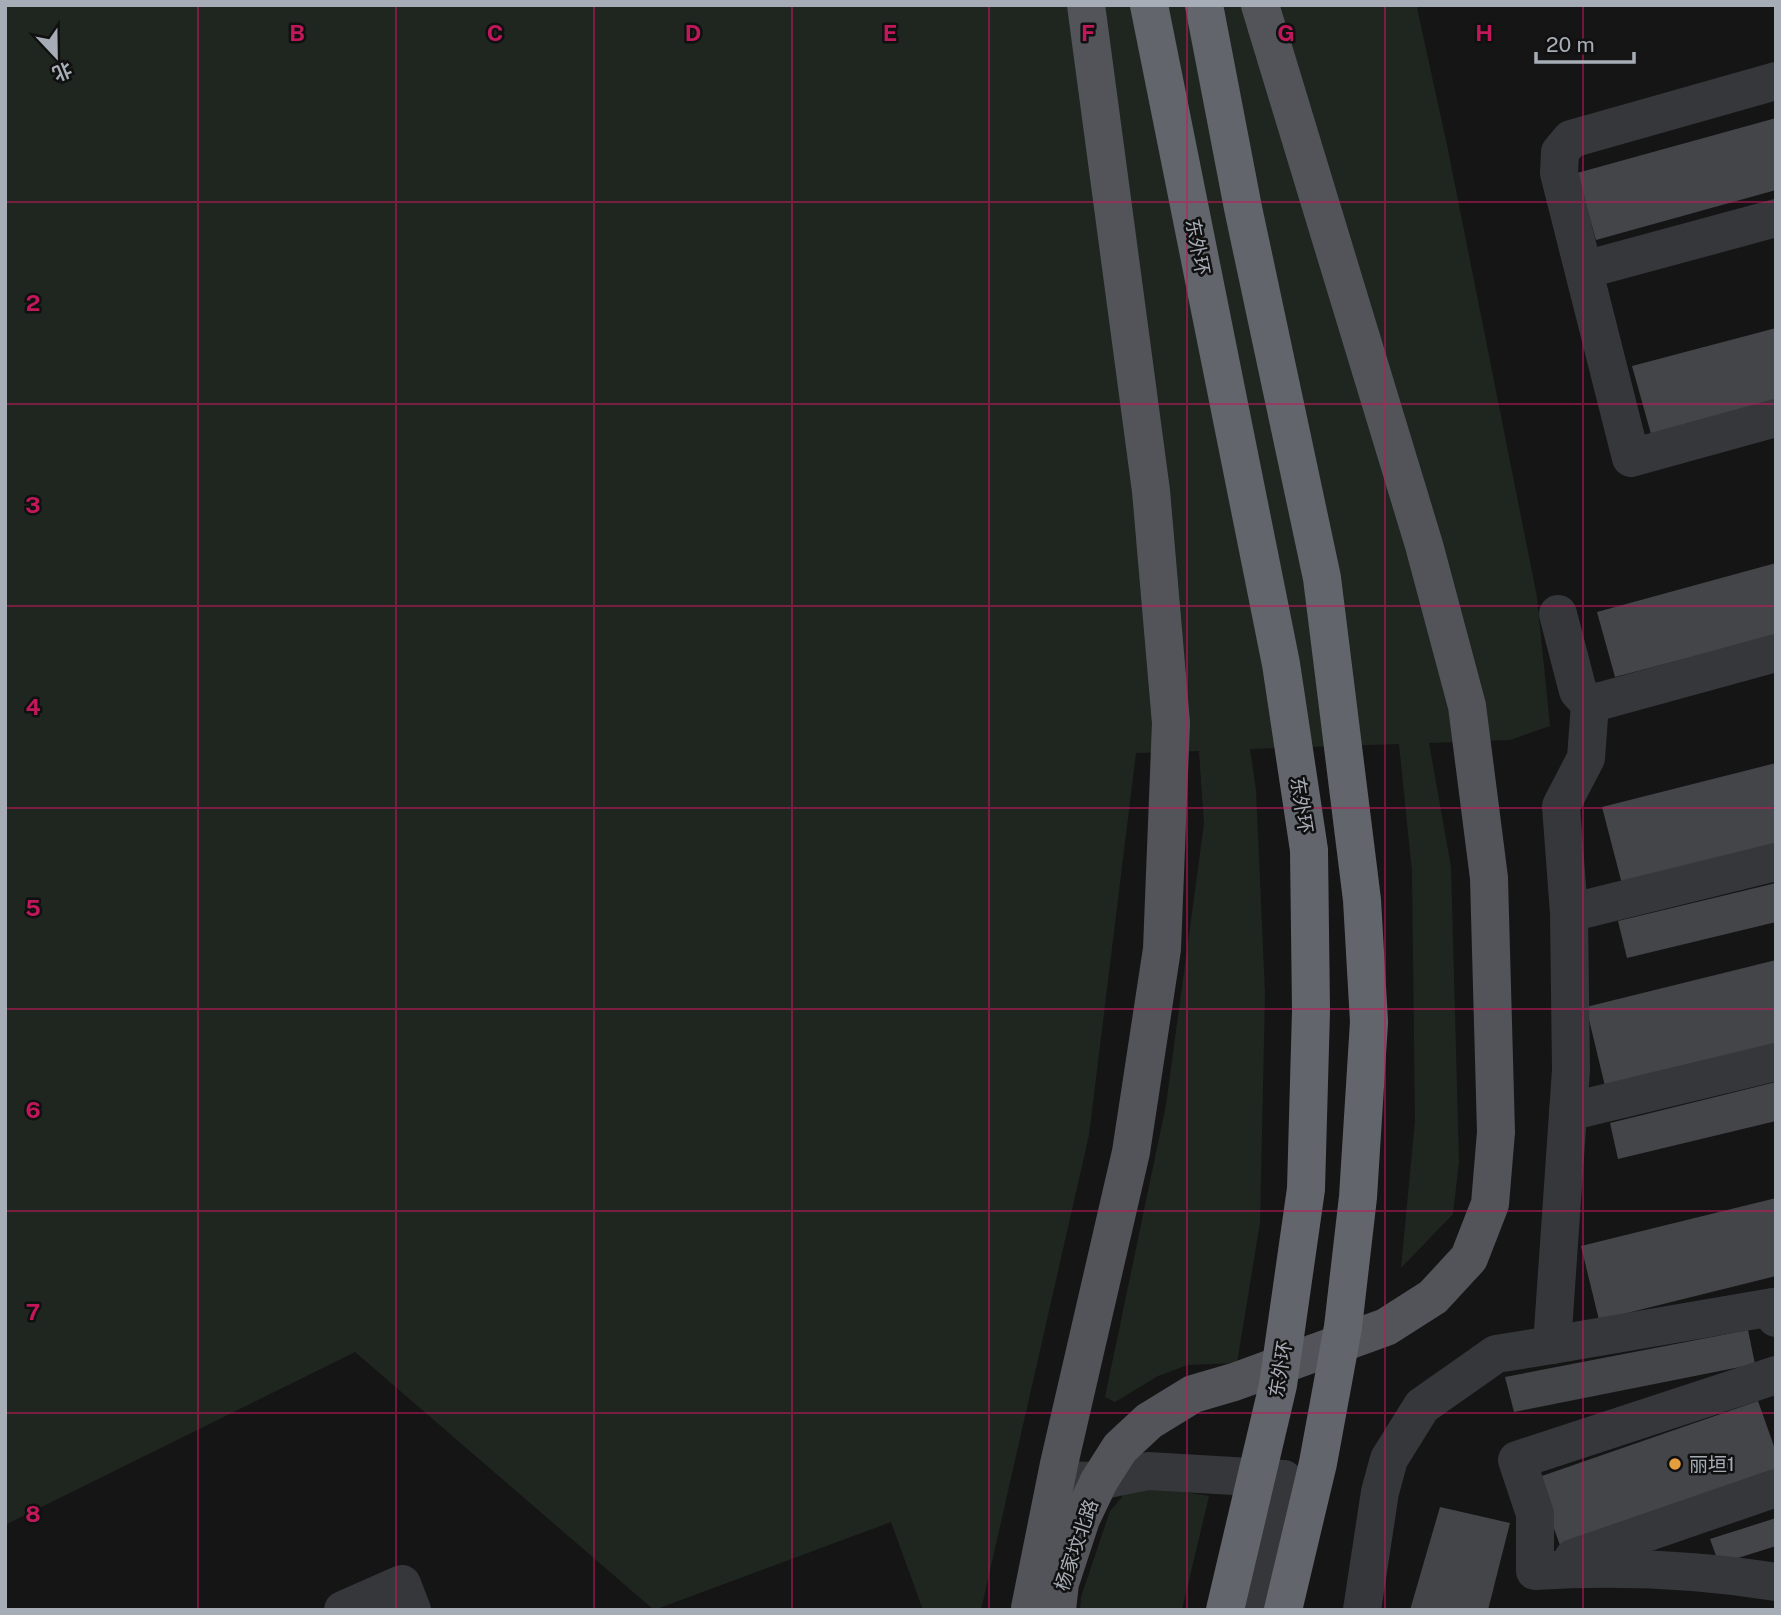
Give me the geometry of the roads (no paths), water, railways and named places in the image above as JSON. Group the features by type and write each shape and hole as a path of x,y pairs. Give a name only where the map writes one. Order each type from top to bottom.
{"highway":[{"name":"东外环","path":"1149,5 1281,664 1309,850 1311,1011 1306,1189 1278,1385 1225,1610"},
{"path":"1204,5 1243,208 1322,579 1364,927 1369,1021 1358,1197 1343,1327 1318,1463 1283,1610"}],"main road":[{"name":"杨家坟北路","path":"1030,1610 1056,1480 1131,1152 1162,949 1171,723 1151,491 1086,5"},
{"name":"杨家坟北路","path":"1057,1610 1060,1583 1081,1519 1120,1448 1149,1421 1193,1394 1234,1382 1386,1327 1433,1297 1469,1258 1490,1204 1496,1132 1489,878 1467,706 1424,545 1260,5"}],"street":[{"path":"1776,81 1571,139 1560,152 1559,173 1631,458 1776,418"},
{"path":"1584,270 1776,218"},
{"path":"1552,1345 1571,1070 1569,913 1561,806 1586,758 1590,704 1578,691 1558,614"},
{"path":"1590,704 1776,653"},
{"path":"1569,913 1776,862"},
{"path":"1568,1112 1776,1062"},
{"path":"1362,1610 1380,1492 1389,1459 1422,1406 1496,1354 1775,1311"},
{"path":"1776,1375 1517,1460 1535,1514 1535,1571 1599,1567 1730,1574 1776,1582"},
{"path":"1056,1480 1100,1481 1148,1471 1284,1479 1252,1610"},
{"path":"1574,1569 1573,1558 1776,1488"},
{"path":"343,1610 402,1584 412,1610"}],"place":[{"name":"丽垣1","path":"1675,1464"}]}
